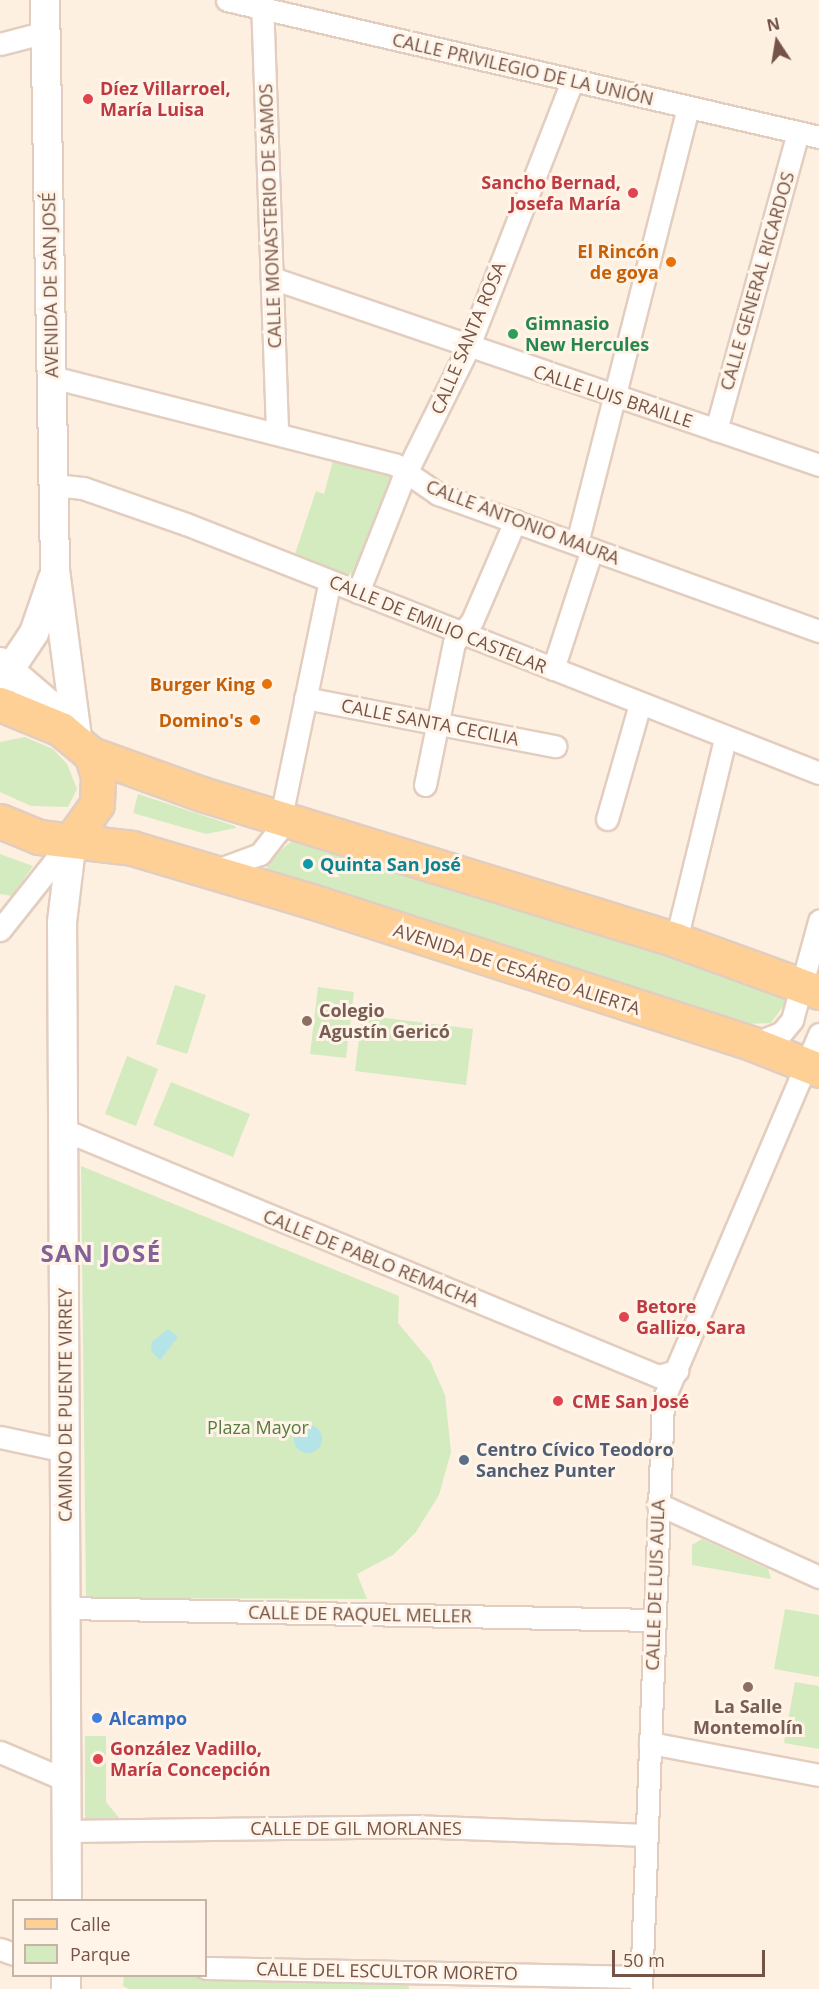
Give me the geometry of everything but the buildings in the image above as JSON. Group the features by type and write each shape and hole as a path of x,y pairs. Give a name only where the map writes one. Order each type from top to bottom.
{"main road":[{"name":"AVENIDA DE SAN JOSÉ","path":"45,0 55,570 84,746 98,775 97,804 72,839"},
{"name":"AVENIDA DE SAN JOSÉ","path":"3,672 34,633 55,570"},
{"path":"3,672 84,746"},
{"path":"0,705 84,746 282,818 676,939 812,989"},
{"name":"AVENIDA DE CESÁREO ALIERTA","path":"0,821 25,833 132,848 214,872 753,1044 811,1067"},
{"name":"CAMINO DE PUENTE VIRREY","path":"67,1899 63,922 72,839"}],"street":[{"name":"CALLE PRIVILEGIO DE LA UNIÓN","path":"227,0 263,4 572,81 819,137"},
{"name":"CALLE MONASTERIO DE SAMOS","path":"263,4 277,432"},
{"path":"0,44 46,32"},
{"name":"CALLE SANTA ROSA","path":"358,592 408,471 468,348 572,81"},
{"path":"553,669 584,546 615,397 688,108"},
{"name":"CALLE GENERAL RICARDOS","path":"716,430 798,132"},
{"name":"CALLE LUIS BRAILLE","path":"272,278 468,348 819,465"},
{"name":"CALLE ANTONIO MAURA","path":"52,377 277,432 408,471 429,490 819,631"},
{"name":"CALLE DE EMILIO CASTELAR","path":"54,485 83,488 330,581 725,739 819,773"},
{"path":"426,785 457,633 472,621 515,521"},
{"path":"214,872 266,850 282,818 330,581"},
{"name":"CALLE SANTA CECILIA","path":"305,698 555,746"},
{"path":"607,819 640,704"},
{"path":"676,939 725,739"},
{"name":"AVENIDA DE SAN JOSÉ","path":"0,930 72,839"},
{"path":"753,1044 788,1027 812,989 819,921"},
{"name":"CALLE DE LUIS AULA","path":"641,1983 663,1400 811,1067 819,1034"},
{"name":"CALLE DE PABLO REMACHA","path":"64,1130 657,1376 677,1371"},
{"path":"0,1437 66,1451"},
{"path":"658,1504 819,1577"},
{"name":"CALLE DE RAQUEL MELLER","path":"66,1608 653,1620"},
{"path":"650,1743 819,1775"},
{"path":"0,1752 66,1780"},
{"name":"CALLE DE GIL MORLANES","path":"66,1831 412,1826 646,1835"},
{"name":"CALLE DEL ESCULTOR MORETO","path":"207,1968 414,1981 641,1983"}],"green space":[{"path":"335,453 399,476 354,582 292,563 316,491 324,494"},
{"path":"25,737 53,749 67,764 77,789 68,807 31,806 0,792 0,742"},
{"path":"138,794 236,828 206,834 133,813"},
{"path":"293,840 756,984 784,996 785,1004 771,1023 748,1024 267,872 267,862"},
{"path":"0,854 33,866 12,896 0,894"},
{"path":"175,985 206,995 187,1054 156,1044"},
{"path":"318,987 354,992 346,1058 310,1054"},
{"path":"362,1015 473,1029 466,1085 355,1071"},
{"path":"127,1056 158,1069 136,1126 105,1114"},
{"path":"171,1082 250,1114 233,1157 153,1125"},
{"name":"Plaza Mayor","path":"81,1166 399,1296 398,1323 430,1361 445,1395 451,1452 439,1495 416,1532 393,1555 357,1574 367,1599 86,1598"},
{"path":"702,1539 768,1569 771,1579 692,1565 692,1545"},
{"path":"785,1609 819,1615 819,1677 774,1669"},
{"path":"795,1682 819,1686 819,1749 784,1743"},
{"path":"85,1736 106,1736 106,1802 120,1819 85,1820"},
{"path":"124,1977 195,1977 408,1980 409,1989 129,1989 123,1986"}],"water":[{"path":"168,1329 178,1337 160,1360 151,1351 152,1342"},
{"path":"308,1425 318,1429 322,1439 318,1449 308,1453 298,1449 294,1439 298,1429"}],"place":[{"name":"Díez Villarroel, María Luisa","path":"88,99"},
{"name":"Sancho Bernad, Josefa María","path":"633,193"},
{"name":"El Rincón de goya","path":"671,262"},
{"name":"Gimnasio New Hercules","path":"513,334"},
{"name":"Burger King","path":"267,684"},
{"name":"Domino's","path":"255,720"},
{"name":"Quinta San José","path":"308,864"},
{"name":"Colegio Agustín Gericó","path":"307,1021"},
{"name":"Betore Gallizo, Sara","path":"624,1317"},
{"name":"CME San José","path":"558,1401"},
{"name":"Centro Cívico Teodoro Sanchez Punter","path":"464,1460"},
{"name":"La Salle Montemolín","path":"748,1687"},
{"name":"Alcampo","path":"97,1718"},
{"name":"González Vadillo, María Concepción","path":"98,1759"}],"district":[{"name":"SAN JOSÉ","path":"101,1253"}]}
